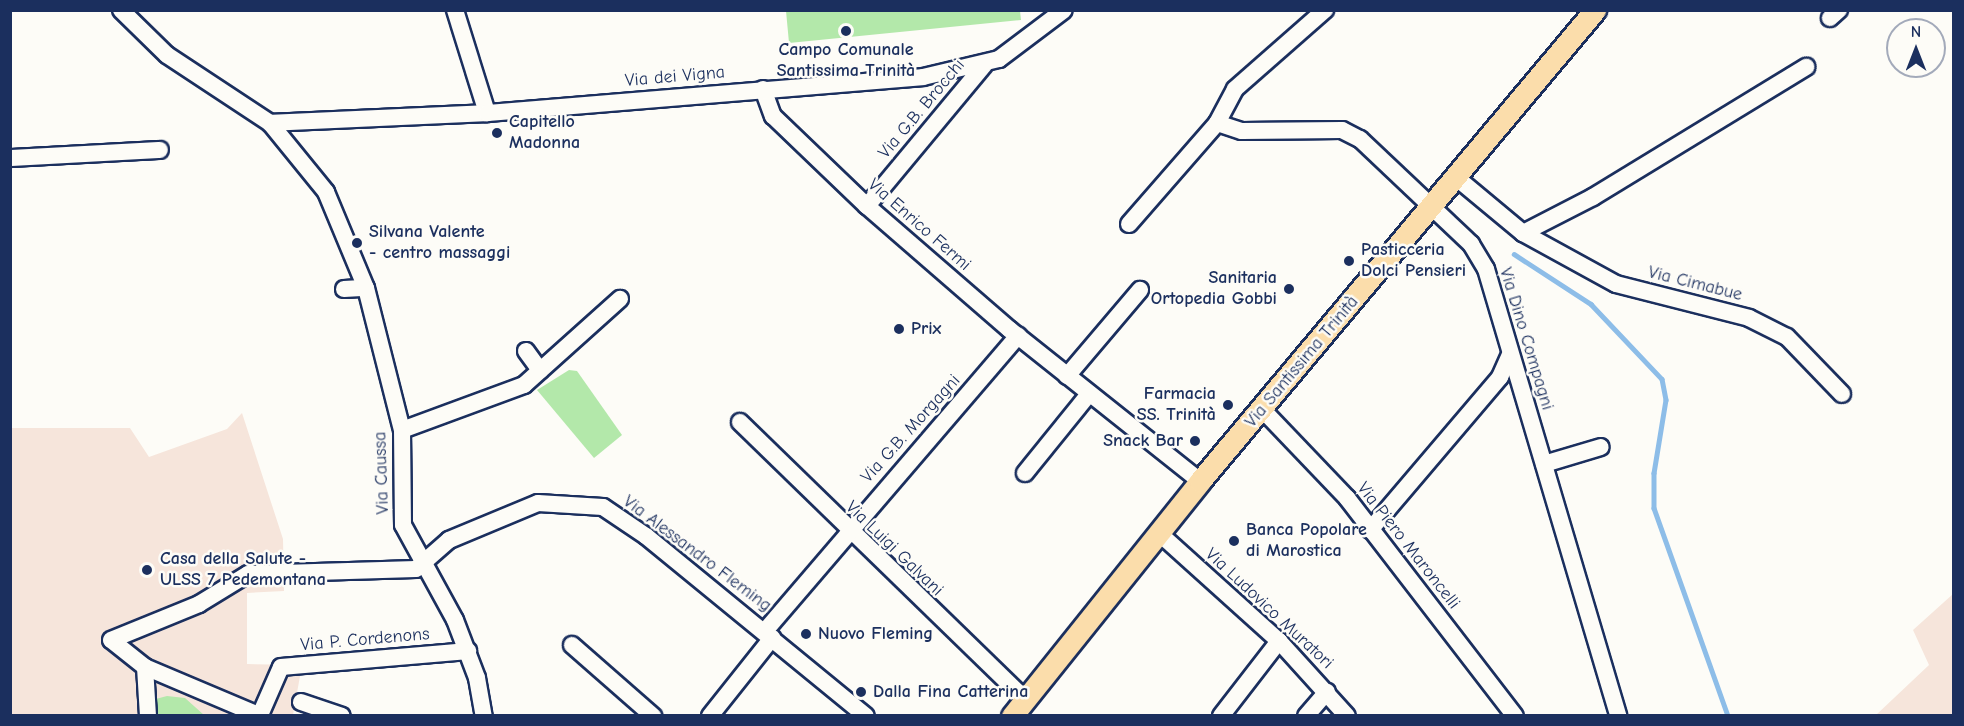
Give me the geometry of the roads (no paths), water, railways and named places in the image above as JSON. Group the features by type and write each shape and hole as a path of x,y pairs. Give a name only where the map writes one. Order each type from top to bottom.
{"main road":[{"name":"Via Santissima Trinità","path":"1012,716 1160,534 1200,481 1458,179 1595,10"}],"street":[{"name":"Via Caussa","path":"121,10 167,55 270,123 326,192 366,288 402,430 403,525 421,567 468,651 486,714"},
{"path":"455,10 487,113"},
{"name":"Via dei Vigna","path":"270,123 487,113 923,77 984,65 1033,38 1064,10"},
{"path":"1129,224 1217,123 1235,89 1324,10"},
{"name":"Via G.B. Brocchi","path":"867,206 984,65"},
{"path":"1523,233 1593,197 1806,67"},
{"name":"Via Enrico Fermi","path":"763,89 773,116 867,206 1018,336 1200,481"},
{"name":"Via Dino Compagni","path":"1217,123 1242,131 1342,130 1360,139 1431,208 1463,235 1486,269 1618,716"},
{"path":"10,158 160,150"},
{"name":"Via Cimabue","path":"1458,179 1523,233 1616,284 1749,318 1787,337 1842,394"},
{"path":"345,289 366,288"},
{"path":"1067,376 1140,290"},
{"path":"402,430 524,386 620,299"},
{"name":"Via G.B. Morgagni","path":"710,716 847,531 1018,336"},
{"path":"526,351 540,370"},
{"path":"1370,530 1500,377 1510,355"},
{"path":"1025,473 1089,394"},
{"name":"Via Piero Maroncelli","path":"1262,409 1315,462 1515,716"},
{"name":"Via Luigi Galvani","path":"740,422 847,531 1026,700"},
{"path":"1544,464 1601,447"},
{"name":"Via Alessandro Fleming","path":"421,567 449,540 518,508 538,503 603,507 769,634 866,716"},
{"name":"Via Ludovico Muratori","path":"1160,534 1279,641 1347,716"},
{"path":"260,715 146,667 111,640 199,604 236,578 421,567"},
{"path":"1221,716 1279,641"},
{"path":"572,645 653,716"},
{"name":"Via P. Cordenons","path":"260,715 281,667 468,651"},
{"path":"146,667 148,716"},
{"path":"1306,716 1327,692"},
{"path":"302,702 342,716"}],"waterway":[{"path":"1514,254 1591,304 1662,379 1666,400 1654,473 1654,508 1728,716"}],"place":[{"name":"Campo Comunale Santissima Trinità","path":"846,31"},
{"name":"Capitello Madonna","path":"497,133"},
{"name":"Silvana Valente - centro massaggi","path":"357,243"},
{"name":"Pasticceria Dolci Pensieri","path":"1349,261"},
{"name":"Sanitaria Ortopedia Gobbi","path":"1289,289"},
{"name":"Prix","path":"899,329"},
{"name":"Farmacia SS. Trinità","path":"1228,405"},
{"name":"Snack Bar","path":"1195,441"},
{"name":"Banca Popolare di Marostica","path":"1234,541"},
{"name":"Casa della Salute - ULSS 7 Pedemontana","path":"147,570"},
{"name":"Nuovo Fleming","path":"806,634"},
{"name":"Dalla Fina Catterina","path":"861,692"}]}
